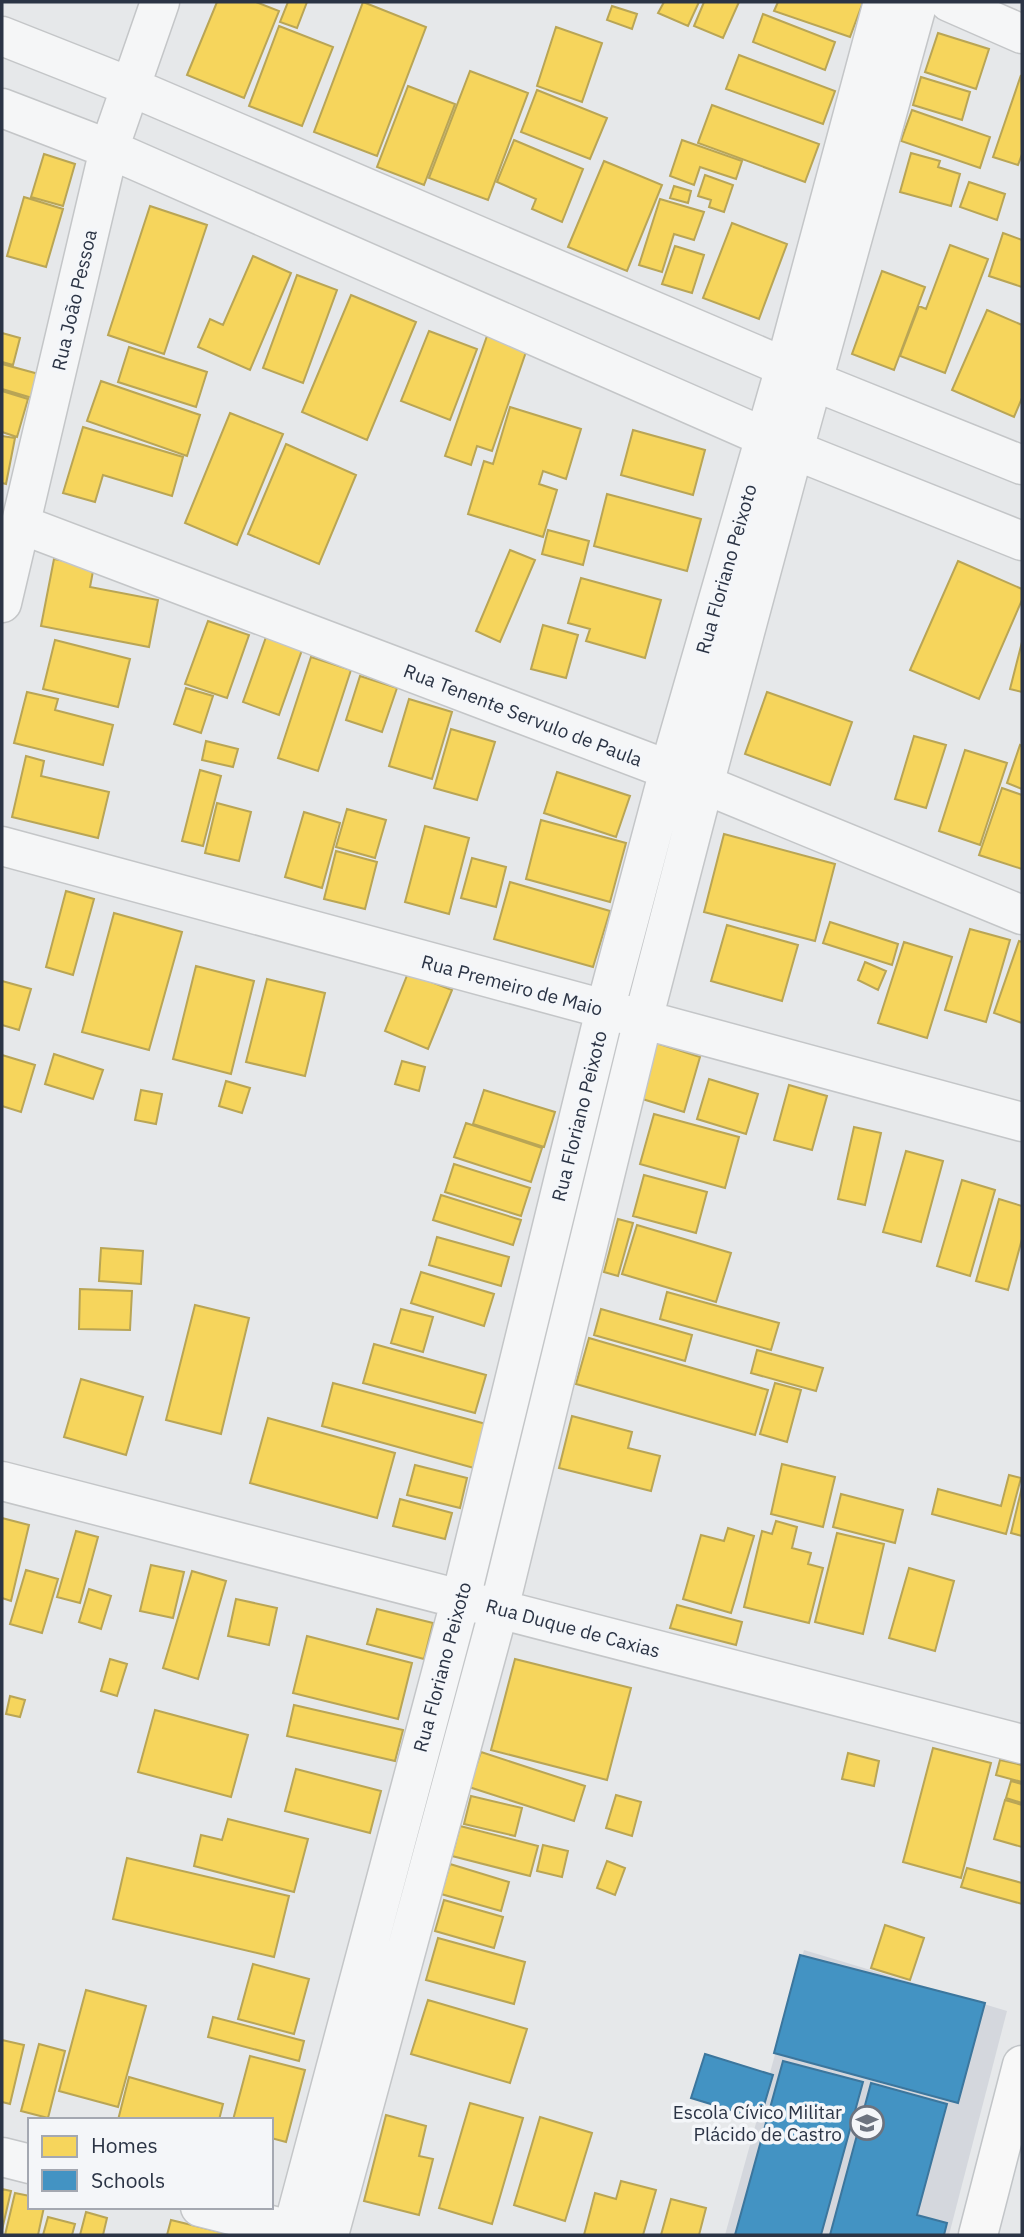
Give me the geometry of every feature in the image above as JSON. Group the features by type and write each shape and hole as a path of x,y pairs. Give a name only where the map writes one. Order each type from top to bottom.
{"main road":[{"path":"978,2235 1022,2065"}],"street":[{"name":"Rua João Pessoa","path":"2,603 109,149 160,2"},
{"name":"Rua Floriano Peixoto","path":"799,374 883,2"},
{"name":"Rua Floriano Peixoto","path":"306,2234 605,1010 669,770 779,443 918,2"},
{"path":"949,2 1022,34"},
{"path":"2,36 131,86 799,374 1022,465"},
{"path":"2,108 109,149 779,443 1022,541"},
{"name":"Rua Floriano Peixoto","path":"306,2234 499,1609 643,1020 704,785 779,443"},
{"name":"Rua Tenente Servulo de Paula","path":"20,524 669,770 1022,915"},
{"name":"Rua Premeiro de Maio","path":"2,846 1022,1122"},
{"name":"Rua Duque de Caxias","path":"2,1481 1022,1744"},
{"path":"2,2157 28,2164"},
{"path":"208,2209 306,2234"}],"shaded area":[{"name":"Escola Cívico Militar Plácido de Castro","path":"804,1950 1007,2011 949,2235 725,2235"}],"building: Homes":[{"path":"217,2 256,2 279,11 244,98 187,75"},
{"path":"288,2 307,2 297,28 280,22"},
{"path":"363,2 426,27 377,156 314,132"},
{"path":"664,2 699,2 688,26 658,13"},
{"path":"704,2 739,2 723,38 694,26"},
{"path":"778,2 863,2 850,37 774,11"},
{"path":"612,6 637,14 632,29 607,20"},
{"path":"763,14 835,42 825,70 753,42"},
{"path":"279,26 333,47 302,126 249,106"},
{"path":"556,27 602,43 582,102 537,86"},
{"path":"938,33 989,49 976,89 925,72"},
{"path":"739,55 835,91 823,124 726,89"},
{"path":"470,71 528,93 488,200 429,178"},
{"path":"1021,75 1022,154 1018,165 993,157"},
{"path":"921,77 970,92 962,120 913,105"},
{"path":"408,86 455,104 424,185 377,167"},
{"path":"537,90 607,118 590,159 521,132"},
{"path":"712,105 819,144 805,182 698,143"},
{"path":"912,110 990,137 980,168 901,141"},
{"path":"514,140 583,169 562,222 532,209 536,199 497,182"},
{"path":"682,140 742,161 736,179 700,167 694,185 670,176"},
{"path":"911,153 940,161 938,167 960,174 951,206 900,192"},
{"path":"44,154 75,164 63,206 31,197"},
{"path":"604,161 662,185 627,271 568,247"},
{"path":"705,175 733,185 724,212 709,207 711,200 698,196"},
{"path":"969,182 1005,194 997,220 960,207"},
{"path":"674,186 691,191 688,203 670,198"},
{"path":"24,197 63,209 46,267 7,256"},
{"path":"660,199 704,212 694,240 674,234 662,272 639,265"},
{"path":"150,206 207,225 164,354 108,335"},
{"path":"732,223 787,244 759,319 703,298"},
{"path":"1003,233 1022,240 1022,287 989,276"},
{"path":"950,245 988,259 945,373 900,356 919,306 926,309"},
{"path":"675,246 704,255 692,293 662,284"},
{"path":"253,256 291,273 250,370 198,347 210,319 223,325"},
{"path":"882,271 925,287 894,370 852,354"},
{"path":"297,275 337,290 303,383 263,368"},
{"path":"351,295 416,322 367,440 302,412"},
{"path":"987,310 1022,325 1022,398 1014,417 952,390"},
{"path":"429,331 477,349 450,420 401,401"},
{"path":"2,333 20,338 13,365 2,362"},
{"path":"487,336 527,349 492,451 477,446 471,465 445,456"},
{"path":"129,347 207,372 196,407 118,382"},
{"path":"2,364 46,376 39,400 2,389"},
{"path":"101,381 200,415 187,456 87,421"},
{"path":"2,391 28,399 17,437 2,432"},
{"path":"510,407 581,429 566,479 543,471 539,484 557,490 543,537 468,514 484,461 493,464"},
{"path":"230,413 283,434 237,545 185,523"},
{"path":"83,427 183,457 172,496 103,475 95,502 63,493"},
{"path":"633,430 705,450 693,495 621,475"},
{"path":"2,436 15,438 6,484 2,483"},
{"path":"286,444 356,475 319,564 248,534"},
{"path":"607,494 701,519 687,571 594,546"},
{"path":"548,530 589,541 583,565 542,554"},
{"path":"510,550 535,560 500,642 476,631"},
{"path":"54,559 94,566 90,587 158,600 149,647 41,626"},
{"path":"958,561 1022,589 1022,600 979,699 910,670"},
{"path":"581,578 661,600 645,658 586,641 590,629 568,623"},
{"path":"208,621 249,635 227,698 185,684"},
{"path":"543,625 578,635 566,678 531,669"},
{"path":"266,637 302,650 279,715 243,702"},
{"path":"55,640 130,659 118,707 43,689"},
{"path":"1022,642 1022,692 1010,689"},
{"path":"311,657 351,670 318,771 278,758"},
{"path":"360,676 397,688 382,732 346,720"},
{"path":"186,688 213,696 201,733 174,724"},
{"path":"27,692 58,699 55,710 113,725 103,765 14,743"},
{"path":"767,692 852,722 830,785 745,754"},
{"path":"409,699 452,712 432,779 389,766"},
{"path":"451,729 495,742 477,800 434,788"},
{"path":"914,736 946,745 926,808 895,799"},
{"path":"206,741 238,749 233,767 202,760"},
{"path":"1020,745 1022,746 1022,789 1007,783"},
{"path":"965,750 1007,763 980,845 939,831"},
{"path":"26,756 44,761 41,776 109,792 98,838 12,817"},
{"path":"200,770 221,776 203,846 182,841"},
{"path":"557,772 630,796 616,837 544,813"},
{"path":"1002,788 1022,795 1022,869 979,855"},
{"path":"217,803 251,812 239,861 205,853"},
{"path":"347,809 386,820 375,858 336,847"},
{"path":"304,812 340,823 322,888 285,877"},
{"path":"541,820 626,843 610,902 526,879"},
{"path":"425,826 469,838 449,914 405,902"},
{"path":"724,834 835,864 815,941 704,912"},
{"path":"336,851 377,862 365,909 324,899"},
{"path":"472,858 506,867 496,907 461,898"},
{"path":"510,882 610,911 593,967 494,939"},
{"path":"66,891 94,899 73,975 46,967"},
{"path":"114,913 182,932 149,1050 82,1032"},
{"path":"830,922 898,944 892,965 823,943"},
{"path":"727,925 798,945 782,1001 711,981"},
{"path":"970,929 1010,940 986,1022 945,1010"},
{"path":"1019,941 1022,942 1022,1023 994,1013"},
{"path":"904,942 952,957 927,1038 878,1023"},
{"path":"865,962 886,971 878,990 858,980"},
{"path":"196,966 254,981 231,1074 173,1059"},
{"path":"408,973 452,990 428,1049 385,1031"},
{"path":"267,979 325,993 305,1076 246,1062"},
{"path":"2,981 31,989 19,1030 2,1025"},
{"path":"653,1042 700,1057 684,1112 636,1097"},
{"path":"54,1054 103,1070 93,1099 45,1084"},
{"path":"2,1055 35,1065 21,1112 2,1106"},
{"path":"402,1061 425,1067 419,1091 395,1084"},
{"path":"709,1079 758,1094 746,1134 697,1119"},
{"path":"226,1081 250,1088 242,1113 219,1106"},
{"path":"789,1085 827,1096 812,1150 774,1140"},
{"path":"141,1090 162,1094 156,1124 135,1120"},
{"path":"484,1090 555,1112 544,1147 473,1124"},
{"path":"654,1114 739,1137 725,1188 640,1164"},
{"path":"466,1123 542,1148 531,1182 454,1157"},
{"path":"854,1127 881,1133 865,1205 838,1199"},
{"path":"906,1151 943,1161 921,1242 883,1232"},
{"path":"454,1164 530,1188 521,1216 445,1192"},
{"path":"644,1175 707,1192 696,1233 633,1216"},
{"path":"962,1180 995,1190 970,1276 937,1266"},
{"path":"441,1195 521,1220 513,1245 433,1220"},
{"path":"999,1199 1022,1206 1022,1239 1008,1290 976,1281"},
{"path":"618,1219 633,1223 618,1276 604,1272"},
{"path":"637,1225 731,1253 716,1302 622,1274"},
{"path":"437,1237 509,1257 501,1286 429,1265"},
{"path":"101,1248 143,1251 141,1284 99,1281"},
{"path":"421,1272 494,1294 484,1326 411,1303"},
{"path":"80,1289 132,1291 130,1330 79,1329"},
{"path":"667,1292 779,1323 771,1350 660,1319"},
{"path":"195,1305 249,1318 221,1434 166,1420"},
{"path":"401,1309 433,1317 423,1352 391,1343"},
{"path":"601,1309 692,1335 685,1361 594,1335"},
{"path":"589,1338 768,1390 755,1435 576,1384"},
{"path":"374,1344 486,1375 475,1413 363,1383"},
{"path":"757,1350 823,1368 816,1391 751,1373"},
{"path":"81,1379 143,1397 126,1455 64,1437"},
{"path":"333,1383 486,1424 474,1468 322,1426"},
{"path":"775,1383 801,1390 787,1442 760,1434"},
{"path":"572,1416 632,1432 628,1448 660,1456 651,1491 559,1468"},
{"path":"268,1418 395,1453 377,1518 250,1483"},
{"path":"782,1464 835,1477 823,1527 771,1514"},
{"path":"415,1465 467,1478 460,1508 407,1495"},
{"path":"1009,1475 1021,1478 1006,1534 932,1514 938,1489 1001,1506"},
{"path":"1022,1487 1022,1536 1011,1533"},
{"path":"841,1494 903,1510 895,1543 833,1527"},
{"path":"400,1499 452,1513 445,1539 393,1526"},
{"path":"2,1518 29,1525 11,1601 2,1598"},
{"path":"776,1521 797,1527 792,1548 811,1553 808,1564 823,1568 809,1623 744,1607 762,1531 772,1534"},
{"path":"728,1528 754,1536 731,1613 683,1599 701,1535 724,1541"},
{"path":"76,1531 98,1537 80,1603 57,1597"},
{"path":"837,1533 884,1544 863,1634 815,1622"},
{"path":"151,1565 184,1572 173,1618 140,1611"},
{"path":"909,1568 954,1581 935,1651 889,1638"},
{"path":"26,1570 58,1579 42,1633 10,1624"},
{"path":"192,1571 226,1581 198,1679 163,1668"},
{"path":"89,1589 111,1596 101,1629 79,1622"},
{"path":"236,1599 277,1608 269,1645 228,1636"},
{"path":"677,1605 742,1622 736,1645 670,1628"},
{"path":"377,1609 433,1623 424,1659 367,1644"},
{"path":"307,1636 412,1663 398,1719 293,1693"},
{"path":"110,1659 127,1664 117,1696 101,1691"},
{"path":"515,1659 631,1688 607,1780 491,1750"},
{"path":"10,1696 25,1700 20,1717 6,1714"},
{"path":"294,1705 403,1730 395,1761 287,1736"},
{"path":"155,1710 248,1735 231,1797 138,1772"},
{"path":"933,1748 991,1763 961,1878 903,1862"},
{"path":"481,1752 585,1786 574,1821 469,1787"},
{"path":"848,1753 879,1761 874,1786 842,1779"},
{"path":"1000,1760 1022,1765 1022,1782 996,1775"},
{"path":"296,1769 381,1791 370,1833 285,1811"},
{"path":"1011,1781 1022,1784 1022,1803 1006,1798"},
{"path":"616,1795 641,1802 632,1836 606,1828"},
{"path":"471,1796 522,1808 515,1836 464,1824"},
{"path":"1005,1800 1022,1805 1022,1847 994,1839"},
{"path":"228,1819 308,1839 294,1892 194,1866 201,1835 222,1840"},
{"path":"460,1826 538,1846 530,1876 452,1856"},
{"path":"543,1845 568,1851 562,1877 537,1871"},
{"path":"127,1858 289,1896 274,1957 113,1919"},
{"path":"607,1861 625,1868 615,1895 597,1888"},
{"path":"450,1864 509,1882 501,1911 441,1894"},
{"path":"967,1868 1022,1883 1022,1904 961,1887"},
{"path":"444,1900 503,1917 494,1948 435,1931"},
{"path":"885,1925 924,1938 910,1980 871,1968"},
{"path":"438,1938 525,1962 514,2004 426,1980"},
{"path":"253,1964 309,1979 294,2034 238,2019"},
{"path":"86,1990 146,2006 118,2107 59,2091"},
{"path":"428,2000 527,2029 510,2083 411,2054"},
{"path":"213,2017 304,2041 299,2061 208,2037"},
{"path":"2,2040 24,2045 10,2104 2,2102"},
{"path":"39,2044 65,2051 48,2118 21,2111"},
{"path":"250,2056 305,2070 286,2142 273,2139 273,2118 234,2118"},
{"path":"129,2077 223,2104 220,2118 119,2118"},
{"path":"470,2103 523,2118 492,2224 439,2208"},
{"path":"386,2115 426,2126 419,2156 433,2159 419,2215 364,2201"},
{"path":"540,2117 592,2133 565,2221 514,2205"},
{"path":"621,2181 656,2190 643,2235 584,2235 595,2193 616,2199"},
{"path":"2,2189 11,2191 2,2230"},
{"path":"15,2193 28,2196 28,2209 44,2209 38,2235 5,2235"},
{"path":"671,2199 706,2208 699,2235 661,2235"},
{"path":"86,2212 107,2218 103,2235 80,2235"},
{"path":"48,2217 75,2224 72,2235 43,2235"},
{"path":"171,2220 233,2235 167,2235"}],"building: Schools":[{"path":"800,1955 985,2003 958,2103 774,2053"},
{"path":"705,2054 773,2075 760,2119 691,2098"},
{"path":"783,2061 863,2082 821,2235 735,2235"},
{"path":"871,2083 947,2104 917,2215 947,2223 944,2235 830,2235"}],"place":[{"name":"Escola Cívico Militar Plácido de Castro","path":"867,2123"}]}
